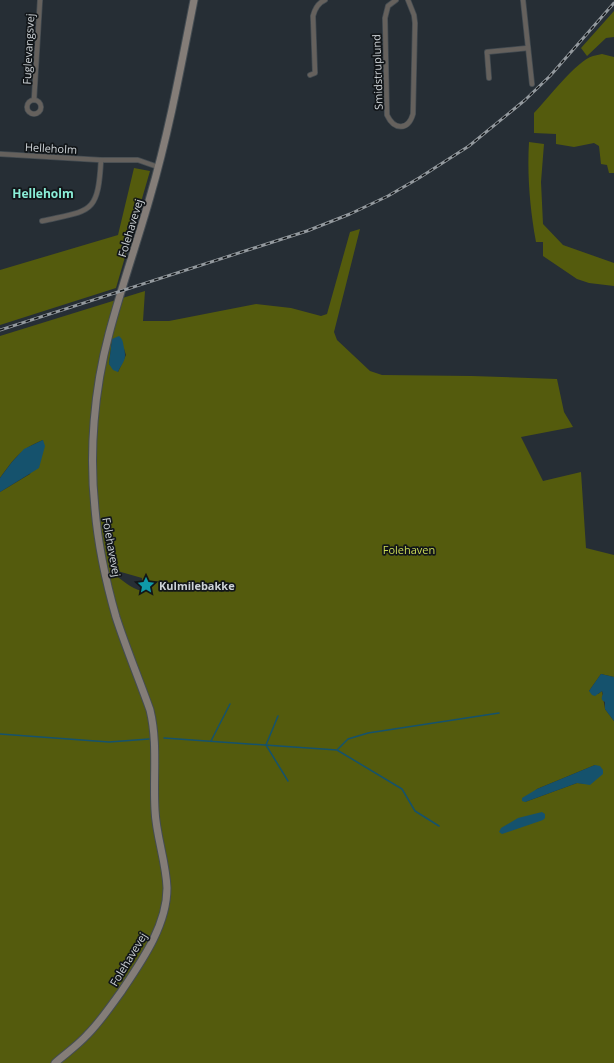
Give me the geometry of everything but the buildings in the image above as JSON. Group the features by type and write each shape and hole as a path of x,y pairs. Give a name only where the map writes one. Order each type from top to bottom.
{"street":[{"name":"Fuglevangsvej","path":"34,100 40,0"},
{"name":"Folehavevej","path":"55,1063 86,1037 100,1021 147,953 157,931 164,909 167,890 166,873 158,835 153,790 155,742 153,723 150,710 116,616 104,571 94,507 93,471 95,418 99,381 106,346 158,167 174,103 194,0"},
{"path":"310,75 315,73 313,16 314,11 319,4 325,0"},
{"name":"Smidstruplund","path":"396,0 388,6 385,18 387,115 390,122 396,126 402,126 411,120 413,114 415,23 414,15 408,0"},
{"path":"523,0 532,84"},
{"path":"489,78 487,52 528,48"},
{"name":"Helleholm","path":"0,154 101,160 138,160 158,167"},
{"path":"42,221 83,212 89,208 94,202 97,194 100,180 101,160"}],"green space":[{"path":"614,11 614,37 606,38 587,56 581,48"},
{"path":"602,54 614,57 614,173 609,173 607,165 601,164 599,146 594,143 574,147 556,144 556,134 534,133 534,113 578,65 586,59"},
{"path":"529,142 544,144 541,182 543,224 563,245 614,263 614,286 589,283 577,279 543,256 543,242 536,242 532,217 528,154"},
{"path":"134,168 150,171 116,288 0,325 0,270 118,235"},
{"name":"Folehaven","path":"360,229 334,332 337,340 370,371 382,375 557,379 564,412 573,427 521,437 543,481 581,472 586,548 614,555 614,677 601,674 589,691 598,694 602,691 605,709 614,721 614,1063 0,1063 0,492 30,474 43,440 35,443 18,455 0,478 0,336 145,291 143,321 169,321 256,304 291,308 321,316 327,314 350,232","holes":["114,339 124,349 126,355 118,372 109,364 112,340","114,570 142,578 142,591 130,586 113,574","595,765 596,779 591,783 577,783 525,802 537,789"]}],"water":[{"path":"119,336 123,341 125,356 118,372 113,370 109,364 112,339"},
{"path":"43,440 45,446 39,468 0,492 0,478 12,462 24,449"},
{"path":"601,674 614,677 614,721 605,709 605,702 602,699 602,691 595,696 589,691"},
{"path":"595,765 600,766 603,770 603,774 590,785 577,783 525,802 522,801 522,798 537,789"},
{"path":"542,812 545,814 545,818 543,820 502,834 499,832 501,828 518,818"}],"waterway":[{"path":"211,741 230,704"},
{"path":"338,749 348,739 368,733 499,713"},
{"path":"278,716 266,745 288,781"},
{"path":"0,734 109,742 149,739"},
{"path":"164,738 337,750 402,789 415,811 439,826"}],"railway":[{"path":"0,330 307,231 350,214 388,196 469,146 525,100 550,76 614,3"}],"place":[{"name":"Kulmilebakke","path":"146,585"}],"district":[{"name":"Helleholm","path":"43,193"}]}
